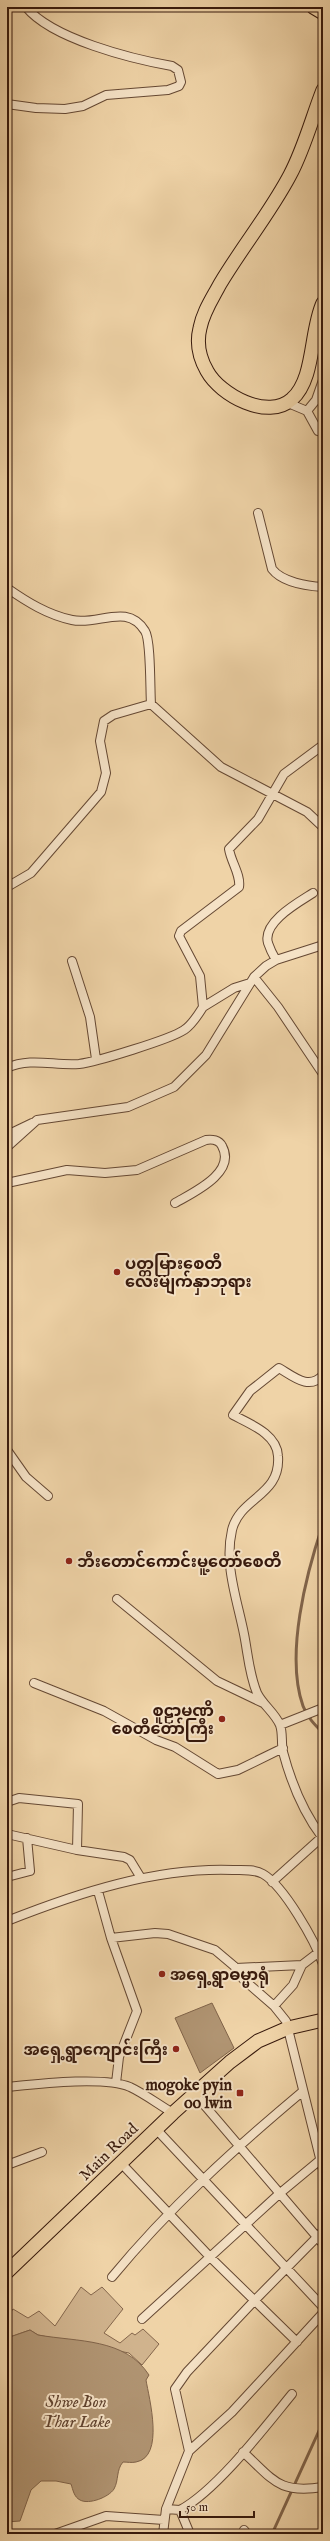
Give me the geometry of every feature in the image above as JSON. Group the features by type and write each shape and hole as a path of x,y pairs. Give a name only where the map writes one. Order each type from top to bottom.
{"main road":[{"path":"313,7 323,13"},
{"path":"323,90 290,175 205,310 197,342 198,352 207,372 235,397 261,406 280,406 288,402 298,394 303,385 314,326 323,303"},
{"name":"Main Road","path":"7,2272 120,2162 194,2093 230,2062 258,2042 288,2028 323,2020"}],"street":[{"path":"7,104 36,108 76,108 106,94 168,90 179,86 181,82 178,70 172,66 117,54 97,46 40,22 26,7"},
{"path":"307,412 316,400 323,380"},
{"path":"288,402 307,412 318,431 323,432"},
{"path":"258,513 272,569 276,574 310,586 323,587"},
{"path":"7,588 32,606 73,620 86,621 125,615 134,620 146,632 151,704 222,767 308,812 323,827"},
{"path":"7,886 30,873 101,792 106,773 100,741 104,721 112,716 151,704"},
{"path":"203,1007 200,976 179,936 181,932 239,887 240,880 231,861 229,849 258,819 284,774 323,745"},
{"path":"276,960 268,943 268,936 274,922 313,892"},
{"path":"7,1068 15,1064 38,1061 81,1064 164,1039 183,1031 203,1007 234,988 252,980 276,960 323,945"},
{"path":"72,961 90,1017 96,1059"},
{"path":"252,980 278,1007 323,1074"},
{"path":"7,1135 37,1120 128,1107 174,1087 206,1055 252,980"},
{"path":"7,1147 37,1120"},
{"path":"7,1183 67,1170 104,1173 137,1170 206,1140 217,1141 223,1148 224,1154 222,1168 204,1186 175,1203"},
{"path":"272,1882 322,1837 306,1812 283,1748 280,1725 263,1703 250,1670 244,1634 232,1589 230,1549 233,1529 238,1517 250,1503 266,1492 274,1480 278,1456 277,1448 268,1436 233,1415 250,1391 279,1368 305,1382 311,1382 323,1375"},
{"path":"7,1450 26,1477 48,1496"},
{"path":"117,1599 218,1681 263,1703"},
{"path":"34,1683 104,1711 156,1740 175,1747 218,1774 238,1770 283,1748"},
{"path":"280,1725 312,1714 323,1708"},
{"path":"7,1802 19,1798 78,1804 77,1850"},
{"path":"7,1834 77,1850 124,1857 130,1860 141,1878"},
{"path":"7,1877 30,1871 27,1838"},
{"path":"7,1921 141,1878 222,1869 257,1872 272,1882 312,1937 323,1964"},
{"path":"98,1891 111,1938 137,2011 120,2052 116,2083"},
{"path":"111,1938 155,1933 168,1934 215,1950 236,1968 243,1979 274,2006 286,2021 302,2092 323,2170"},
{"path":"274,2006 293,1985 302,1965 319,1952"},
{"path":"236,1968 302,1965"},
{"path":"7,2087 59,2082 116,2083 130,2087 173,2113"},
{"path":"112,2277 168,2213 203,2178 238,2146 302,2092"},
{"path":"194,2093 279,2194 320,2234 323,2244"},
{"path":"156,2129 203,2178 245,2226 323,2307"},
{"path":"7,2165 42,2152"},
{"path":"142,2319 211,2258 279,2194 320,2160"},
{"path":"120,2162 211,2258 297,2342"},
{"path":"189,2451 175,2389 187,2372 320,2234"},
{"path":"163,2534 166,2509 189,2451 232,2412 323,2313"},
{"path":"166,2509 180,2510 210,2486 243,2452 292,2394"},
{"path":"243,2452 279,2484 301,2490 323,2487"},
{"path":"180,2510 190,2534"},
{"path":"55,2534 106,2516 164,2520"}],"shaded area":[{"path":"81,2287 91,2295 102,2287 123,2309 104,2333 120,2343 132,2333 135,2335 143,2329 159,2344 142,2365 129,2353 38,2335 30,2330 7,2338 7,2318 13,2309 28,2318 39,2311 55,2326"}],"water":[{"path":"212,2003 234,2048 200,2073 175,2018"},
{"name":"Shwe Bon Thar Lake","path":"30,2330 38,2335 84,2341 114,2348 127,2354 139,2363 149,2375 146,2380 152,2413 153,2439 150,2450 145,2458 136,2462 123,2462 119,2468 117,2482 114,2489 108,2495 88,2502 80,2500 76,2497 71,2484 56,2481 41,2481 31,2490 20,2521 7,2522 7,2338"}],"waterway":[{"path":"323,1524 304,1590 297,1639 296,1663 298,1686 303,1706 314,1724 323,1733"},
{"path":"272,2534 323,2422"}],"place":[{"name":"ပတ္တမြား‌စေတီ‌ လေးမျက်နှာဘုရား","path":"117,1272"},
{"name":"ဘီးတောင်ကောင်းမူ့တော်စေတီ","path":"69,1561"},
{"name":"စူဠာမဏိ စေတီတော်ကြီး","path":"222,1719"},
{"name":"အရှေ့ရွာဓမ္မာရုံ","path":"162,1974"},
{"name":"အရှေ့ရွာကျောင်းကြီး","path":"176,2049"},
{"name":"mogoke pyin oo lwin","path":"240,2093"}]}
